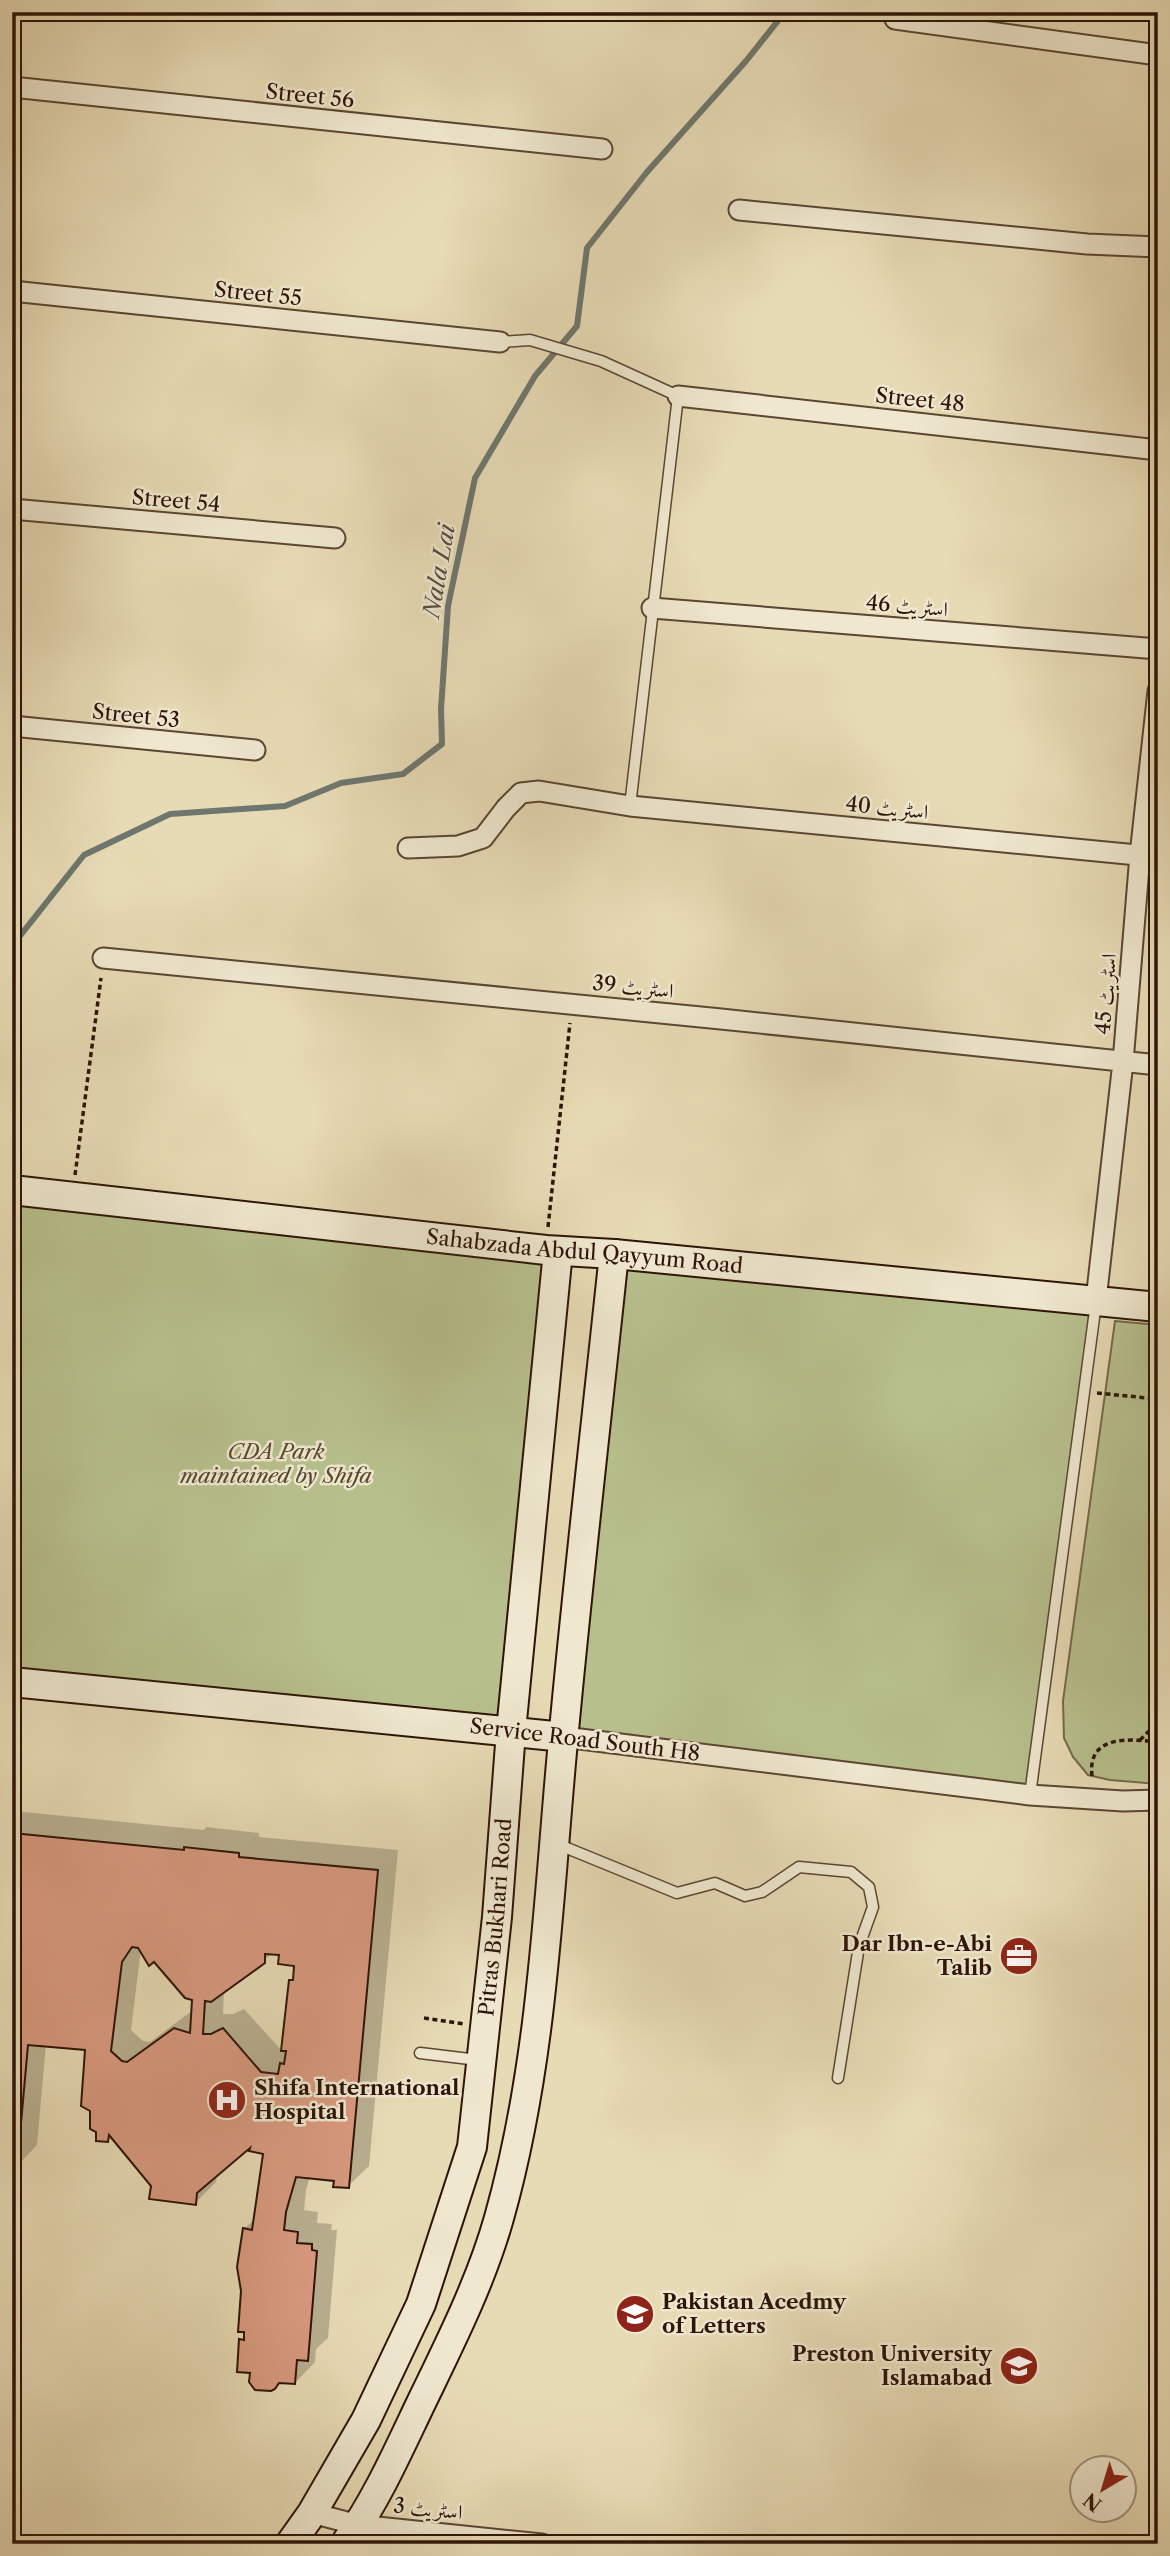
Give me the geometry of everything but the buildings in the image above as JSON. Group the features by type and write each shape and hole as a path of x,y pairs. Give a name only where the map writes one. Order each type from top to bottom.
{"street":[{"path":"895,19 1158,55"},
{"name":"Street 56","path":"12,87 602,149"},
{"path":"739,210 1087,244 1158,247"},
{"name":"Street 55","path":"12,291 499,342"},
{"name":"Street 48","path":"678,396 1158,450"},
{"name":"Street 54","path":"12,509 335,538"},
{"name":"اسٹریٹ 46","path":"652,608 1158,649"},
{"name":"اسٹریٹ 45","path":"1096,1300 1149,856 1158,691"},
{"name":"Street 53","path":"12,726 255,750"},
{"name":"اسٹریٹ 40","path":"408,848 458,846 483,838 520,793 539,790 630,806 1149,856"},
{"name":"اسٹریٹ 39","path":"103,958 1158,1065"},
{"name":"Sahabzada Abdul Qayyum Road","path":"12,1190 552,1251 614,1254 1158,1307"},
{"name":"Pitras Bukhari Road","path":"290,2544 312,2513 366,2420 421,2304 472,2147 497,1917 552,1251"},
{"path":"351,2534 386,2474 464,2313 499,2220 535,2051 564,1737 614,1254"},
{"name":"Service Road South H8","path":"12,1682 511,1731 1030,1795 1123,1801 1158,1800"},
{"name":"اسٹریٹ 3","path":"312,2513 351,2534 542,2544"}],"lane":[{"path":"499,342 530,340 601,361 678,396 630,806"},
{"path":"1030,1795 1096,1300"},
{"path":"554,1842 677,1893 715,1882 745,1896 762,1892 799,1867 851,1872 869,1888 873,1907 859,1946 838,2078"},
{"path":"420,2053 482,2061"}],"path":[{"path":"72,1198 103,958"},
{"path":"552,1251 572,1004"},
{"path":"1083,1392 1158,1399"},
{"path":"1140,1740 1158,1722"},
{"path":"1092,1776 1092,1762 1099,1749 1105,1745 1111,1742 1140,1740 1158,1742"},
{"path":"424,2018 485,2027"}],"green space":[{"name":"CDA Park maintained by Shifa","path":"12,1191 558,1251 511,1731 12,1683"},
{"path":"614,1254 1096,1300 1030,1795 564,1737"},
{"path":"1115,1321 1158,1325 1158,1784 1110,1780 1088,1775 1073,1757 1064,1738 1063,1701"}],"waterway":[{"name":"Nala Lai","path":"12,946 84,855 170,814 285,806 341,783 403,774 442,744 441,709 448,606 475,478 535,376 577,326 587,248 647,172 746,61 785,12"}],"place":[{"name":"Dar Ibn-e-Abi Talib","path":"1019,1956"},
{"name":"Shifa International Hospital","path":"227,2100"},
{"name":"Pakistan Acedmy of Letters","path":"635,2314"},
{"name":"Preston University Islamabad","path":"1019,2366"}]}
